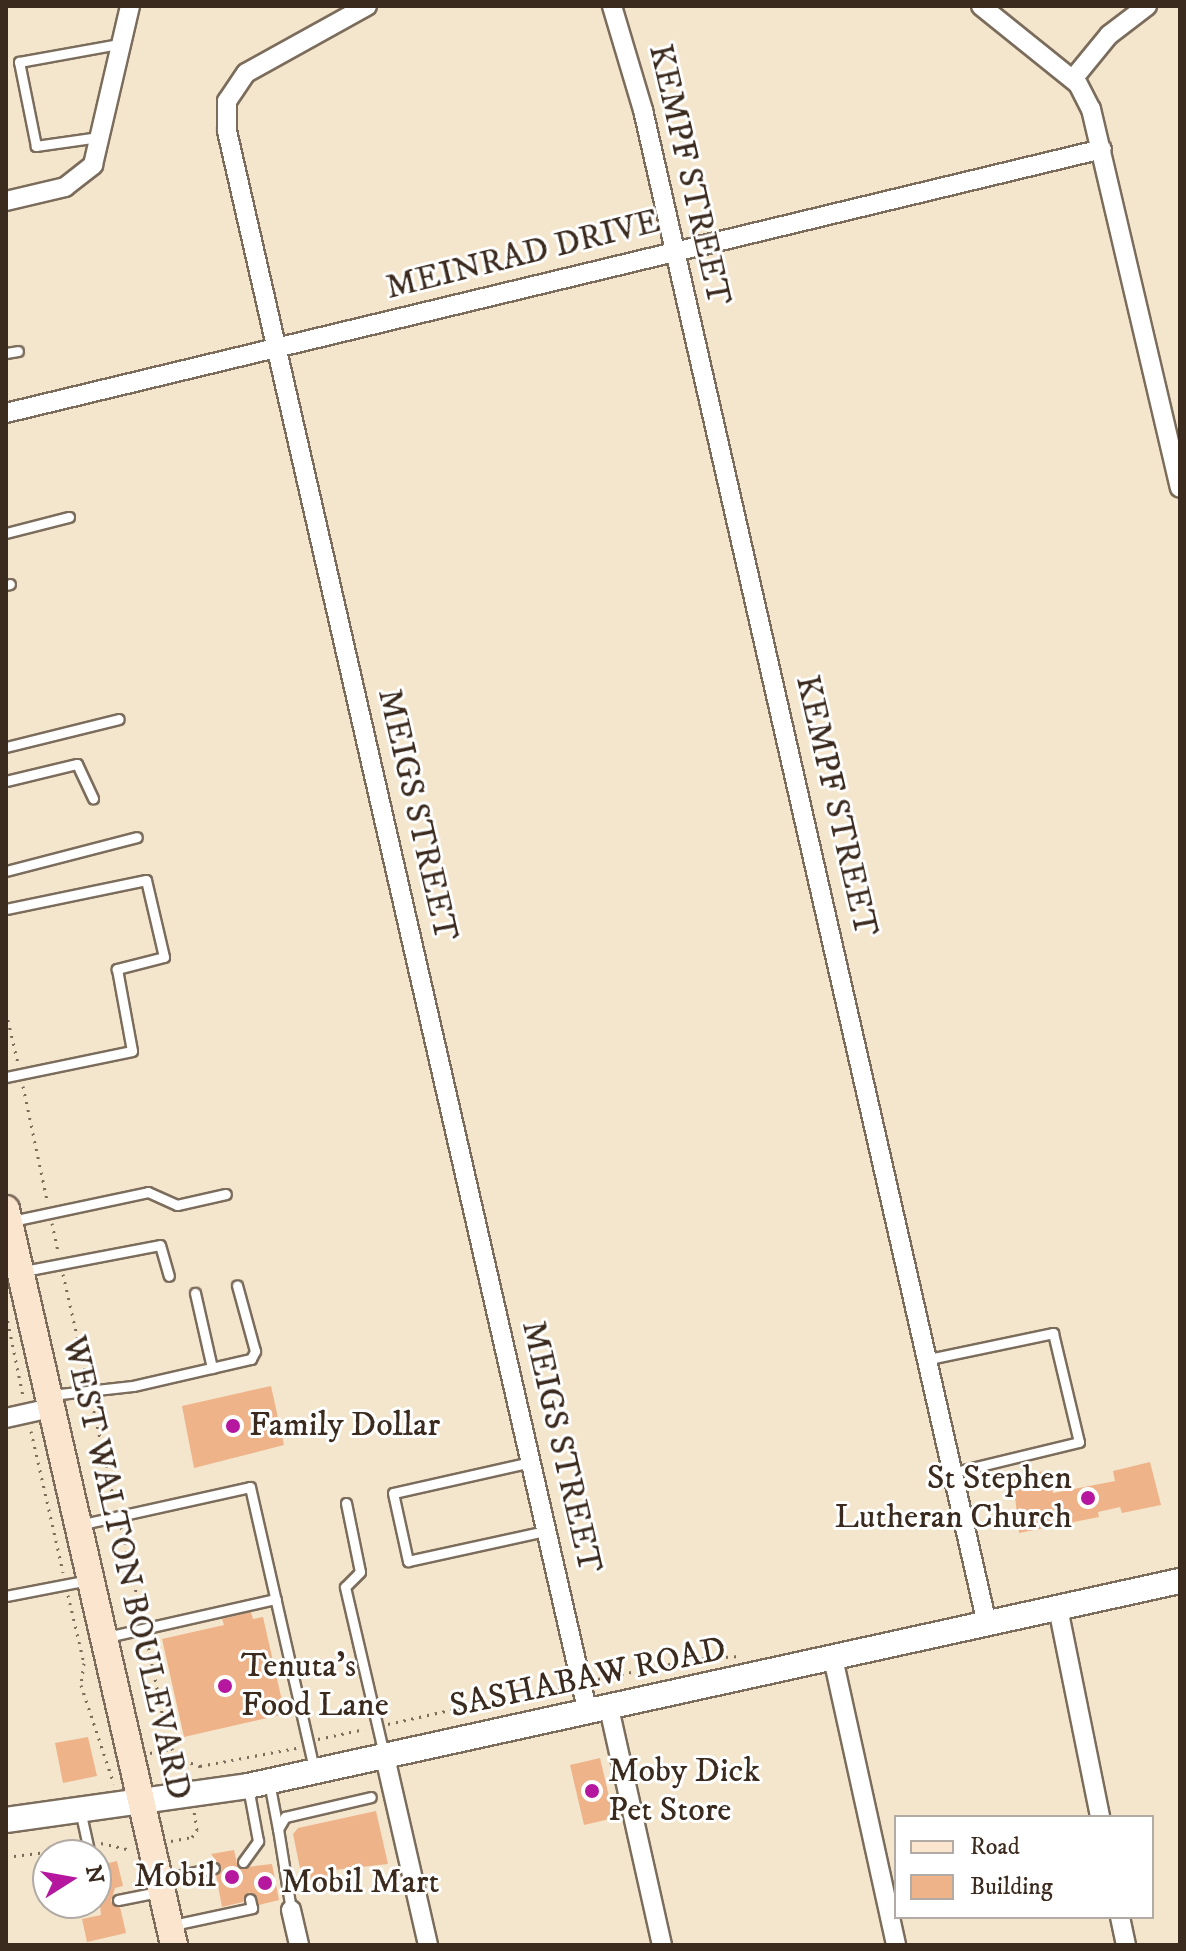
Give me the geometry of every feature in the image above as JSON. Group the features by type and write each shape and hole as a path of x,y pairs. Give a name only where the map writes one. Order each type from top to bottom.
{"main road":[{"name":"WEST WALTON BOULEVARD","path":"8,1215 42,1405 77,1525 78,1582 103,1638 144,1801 139,1847 160,1885 172,1936"}],"street":[{"path":"6,201 65,187 93,165 130,6"},
{"name":"MEIGS STREET","path":"367,6 268,58 232,87 227,101 227,131 279,347 581,1682 599,1710 662,1945"},
{"name":"KEMPF STREET","path":"612,6 629,50 955,1472 987,1624"},
{"path":"981,6 1073,79 1091,109 1180,488"},
{"path":"1073,79 1109,35 1147,6"},
{"name":"MEINRAD DRIVE","path":"6,413 1102,149"},
{"path":"6,1418 42,1405"},
{"name":"SASHABAW ROAD","path":"6,1820 258,1784 1180,1581"},
{"path":"1058,1608 1100,1815"},
{"path":"833,1658 896,1945"},
{"path":"385,1757 428,1945"},
{"path":"291,1910 299,1945"},
{"path":"1120,1919 1126,1945"}],"lane":[{"path":"99,137 36,146 19,62 119,44"},
{"path":"6,353 18,351"},
{"path":"6,533 69,517"},
{"path":"6,747 119,719"},
{"path":"6,781 77,764 93,798"},
{"path":"6,871 137,837"},
{"path":"6,909 146,880 164,957 117,969 132,1051 6,1077"},
{"path":"8,1215 50,1213 148,1192 177,1205 226,1194"},
{"path":"20,1272 160,1245 169,1276"},
{"path":"42,1405 89,1391 251,1359 255,1351 237,1285"},
{"path":"195,1293 212,1368"},
{"path":"929,1359 1053,1333 1079,1442 955,1472"},
{"path":"531,1462 393,1493 408,1561 547,1531"},
{"path":"77,1525 250,1487 315,1772"},
{"path":"346,1503 360,1572 345,1587 385,1757"},
{"path":"6,1596 78,1582"},
{"path":"103,1638 276,1599"},
{"path":"258,1784 278,1829 293,1899 291,1910"},
{"path":"242,1864 258,1841 258,1784"},
{"path":"278,1829 285,1817 371,1797"},
{"path":"80,1810 87,1839"},
{"path":"118,1900 214,1868"},
{"path":"172,1936 252,1908 250,1899"}],"path":[{"path":"6,1012 168,1741 185,1762 197,1830 192,1837 139,1847 112,1842"},
{"path":"6,1313 42,1405 78,1582 84,1663 81,1685 113,1780"},
{"path":"185,1762 200,1766 503,1698 520,1700 581,1682 694,1659 750,1657"},
{"path":"6,1857 32,1855"}],"building":[{"name":"Family Dollar","path":"271,1386 284,1445 194,1468 182,1406"},
{"name":"St Stephen Lutheran Church","path":"1150,1462 1161,1505 1122,1513 1120,1507 1098,1512 1099,1517 1019,1533 1013,1478 1048,1470 1053,1493 1115,1481 1113,1471"},
{"name":"Tenuta's Food Lane","path":"251,1612 253,1619 263,1617 285,1714 184,1737 162,1639 224,1625 222,1619"},
{"path":"88,1737 97,1776 63,1783 55,1743"},
{"name":"Moby Dick Pet Store","path":"600,1758 614,1818 584,1825 570,1765"},
{"path":"376,1811 388,1864 334,1870 337,1885 305,1893 293,1834 298,1828"},
{"path":"234,1850 238,1868 272,1864 279,1900 259,1905 249,1892 243,1902 222,1907 216,1875 221,1867 211,1854"},
{"path":"117,1861 123,1886 115,1888 112,1898 112,1862"},
{"path":"112,1902 120,1907 126,1933 87,1942 82,1919 112,1919"}],"place":[{"name":"Family Dollar","path":"233,1426"},
{"name":"St Stephen Lutheran Church","path":"1088,1498"},
{"name":"Tenuta's Food Lane","path":"225,1686"},
{"name":"Moby Dick Pet Store","path":"592,1791"},
{"name":"Mobil","path":"232,1877"},
{"name":"Mobil Mart","path":"265,1883"}]}
